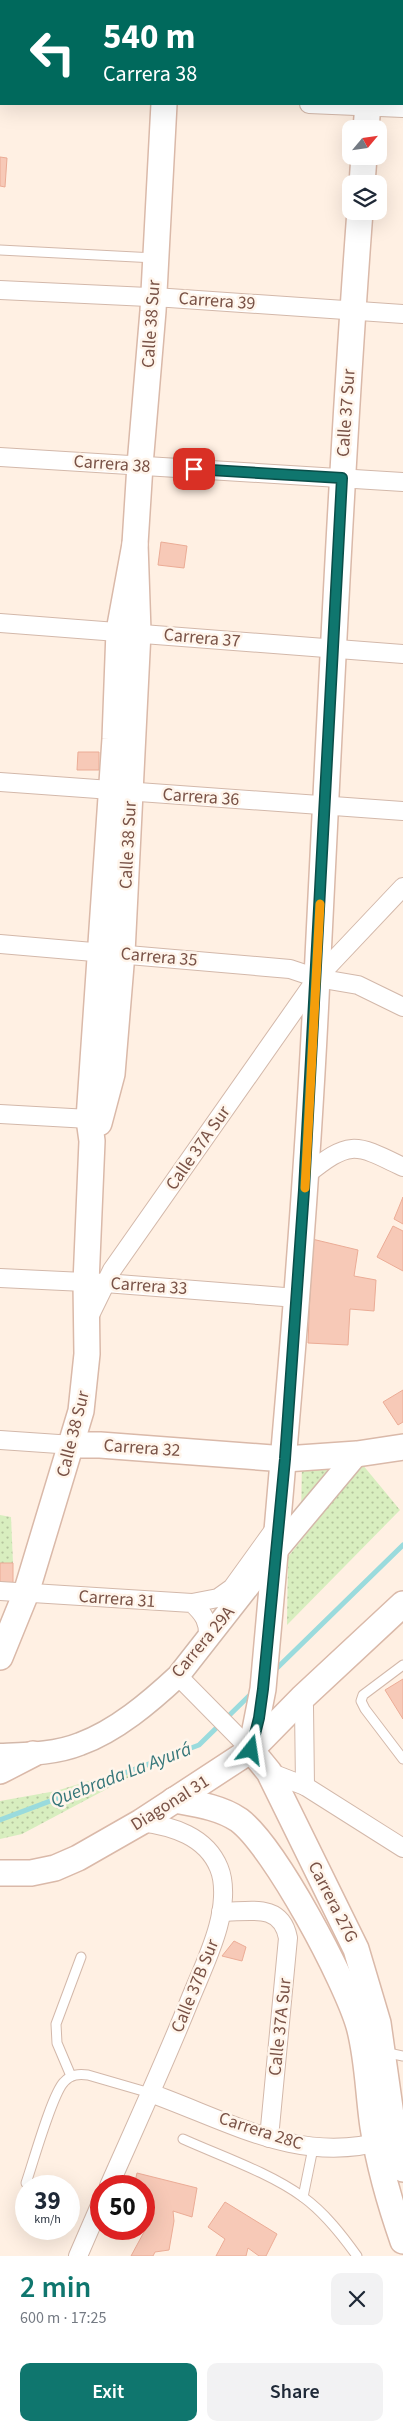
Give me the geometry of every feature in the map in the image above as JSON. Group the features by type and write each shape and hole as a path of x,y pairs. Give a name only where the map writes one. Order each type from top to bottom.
{"main road":[{"name":"Calle 38 Sur","path":"0,1657 26,1593 73,1445 86,1380 86,1323 95,1283 91,1130 107,1099 112,1074 112,952 120,791 140,465 154,297 164,105"},
{"name":"Calle 37 Sur","path":"251,1750 259,1718 263,1689 285,1459 306,1174 342,478 359,220"},
{"name":"Carrera 32","path":"73,1445 285,1459 357,1454 403,1447"},
{"name":"Diagonal 31","path":"0,1873 31,1873 55,1868 78,1858 141,1822 251,1750 302,1698 403,1604"},
{"name":"Carrera 27G","path":"251,1750 269,1772 356,1949 378,2023 393,2054 391,2134 393,2212 403,2240"},
{"path":"0,1771 33,1754"},
{"name":"Carrera 27G","path":"174,1800 204,1805 239,1820 255,1836 275,1863 344,1988 358,2025 365,2056 403,2169"}],"street":[{"path":"316,105 368,113 403,108"},
{"name":"Carrera 39","path":"0,290 154,297 403,314"},
{"name":"Carrera 38","path":"0,456 403,482"},
{"name":"Carrera 37","path":"0,623 403,654"},
{"name":"Carrera 36","path":"0,782 403,811"},
{"name":"Calle 37A Sur","path":"95,1283 317,978 403,887"},
{"name":"Carrera 35","path":"0,944 112,952 290,969 317,978 358,985 403,1007"},
{"path":"0,1114 91,1130"},
{"path":"306,1174 338,1151 350,1148 372,1152 403,1167"},
{"name":"Carrera 33","path":"0,1278 297,1298"},
{"name":"Carrera 32","path":"0,1440 73,1445"},
{"name":"Carrera 29A","path":"0,1755 33,1754 80,1744 101,1734 140,1707 184,1681 208,1638 276,1550 357,1454"},
{"name":"Carrera 31","path":"0,1591 192,1603 218,1598 232,1588 278,1525"},
{"path":"192,1603 202,1612 206,1619 208,1638"},
{"name":"Carrera 27G","path":"184,1681 251,1750"},
{"path":"302,1698 304,1707 304,1786"},
{"path":"269,1772 304,1786 403,1848"},
{"name":"Calle 37B Sur","path":"114,2175 167,2056 212,1943 221,1912 223,1886 219,1867 208,1849 190,1835 175,1829 141,1822"},
{"name":"Calle 37A Sur","path":"221,1912 265,1911 281,1918 286,1926 288,1938 269,2138"},
{"name":"Carrera 28C","path":"167,2056 167,2079 171,2089 186,2106"},
{"name":"Carrera 28C","path":"150,2093 269,2138 313,2148 355,2148 391,2134"},
{"path":"78,2256 90,2228"}],"lane":[{"path":"0,250 156,258"},
{"path":"403,1665 363,1695 361,1702 365,1710 403,1759"},
{"path":"71,2076 57,2043 56,2024 81,1958"},
{"path":"29,2175 59,2088 71,2076 78,2074 88,2075 150,2093"},
{"path":"183,2139 265,2175 303,2197 328,2218 358,2256"},
{"path":"303,2197 313,2148"}],"green space":[{"path":"302,1461 346,1463 301,1518"},
{"path":"362,1464 400,1510 287,1625 288,1557"},
{"path":"0,1515 11,1517 13,1563 0,1563"},
{"path":"167,1757 22,1834 0,1839 0,1801 56,1791"}],"building":[{"path":"0,157 7,158 5,187 0,186"},
{"path":"161,542 187,546 184,568 158,565"},
{"path":"78,752 99,752 99,770 77,770"},
{"path":"403,1197 403,1224 394,1219"},
{"path":"393,1226 403,1231 403,1271 377,1257"},
{"path":"312,1239 358,1250 354,1276 376,1280 374,1311 350,1309 348,1345 308,1343"},
{"path":"403,1390 403,1422 398,1425 383,1402"},
{"path":"0,1563 13,1563 13,1583 0,1582"},
{"path":"403,1679 403,1719 385,1690"},
{"path":"234,1941 246,1947 242,1961 222,1956"},
{"path":"155,2178 197,2188 192,2217 173,2211 174,2221 169,2250 155,2252 153,2256 131,2256 140,2240 155,2240"},
{"path":"225,2202 277,2234 266,2256 259,2256 248,2248 246,2256 216,2256 225,2239 208,2227"}],"waterway":[{"name":"Quebrada La Ayurá","path":"274,1671 403,1545"},
{"name":"Quebrada La Ayurá","path":"0,1820 199,1745 254,1691"}],"slow traffic":[{"path":"305,1188 320,904"}],"route":[{"path":"194,469 342,478 328,718 317,978 306,1174 285,1459 263,1689 259,1718 251,1750"}]}
